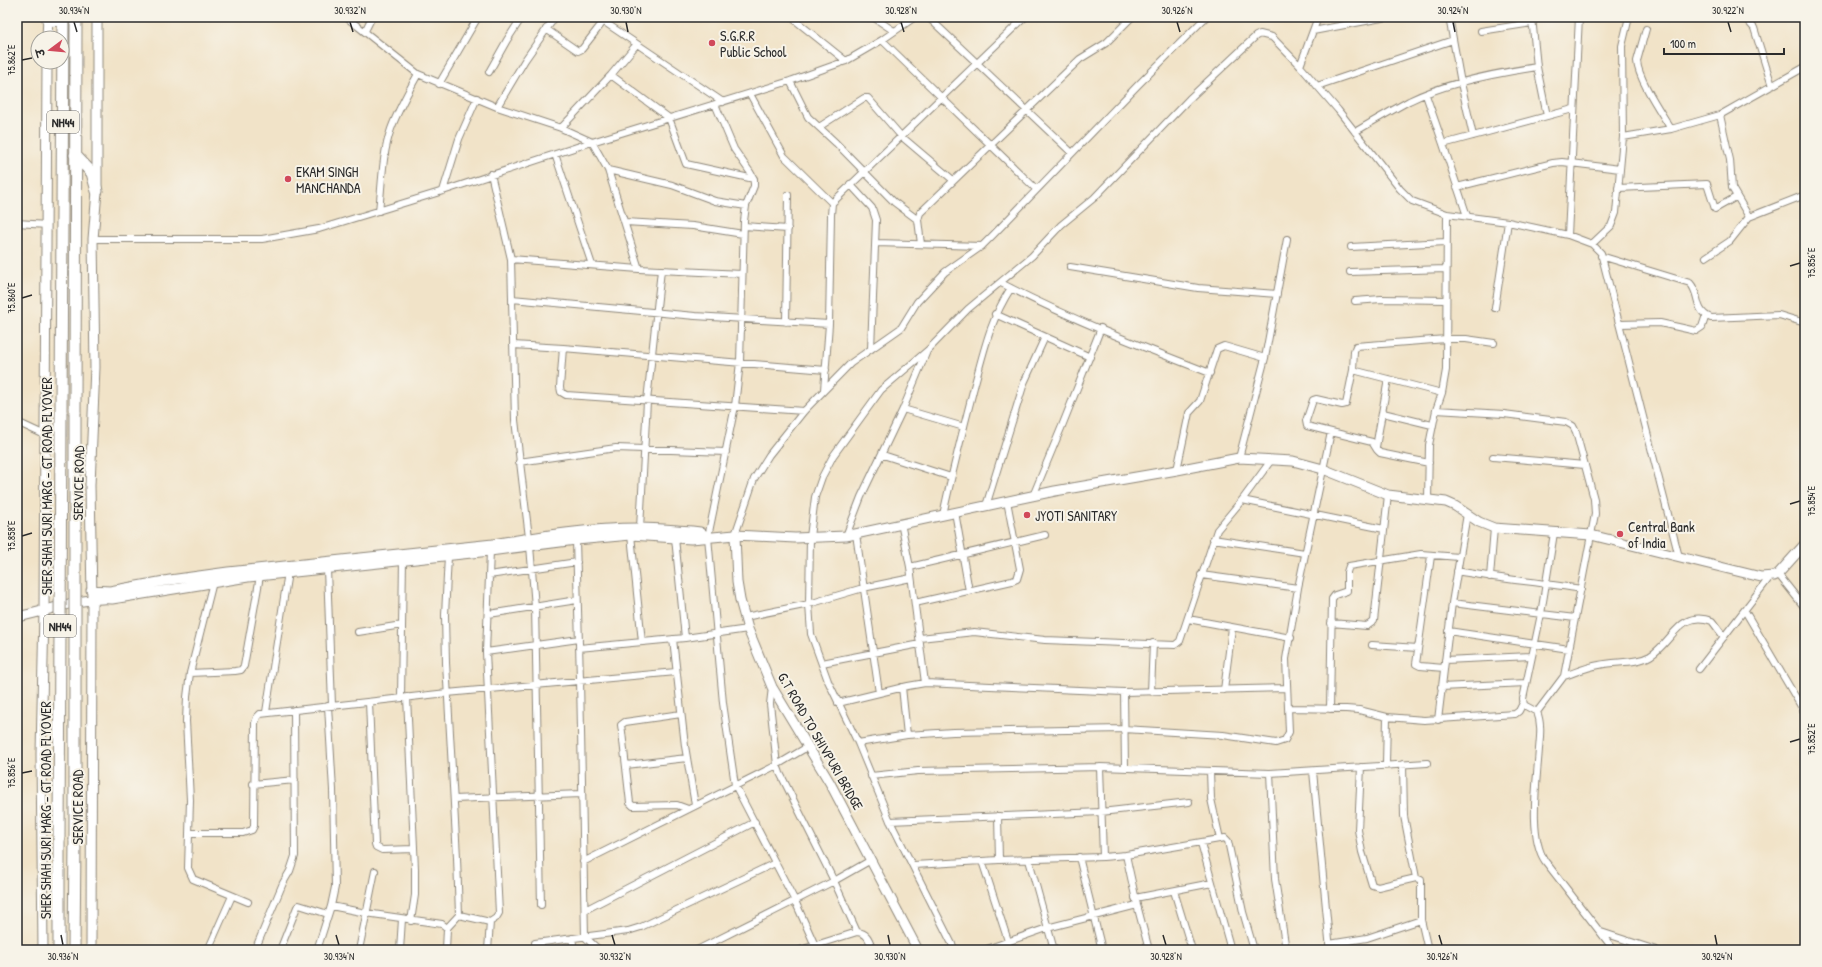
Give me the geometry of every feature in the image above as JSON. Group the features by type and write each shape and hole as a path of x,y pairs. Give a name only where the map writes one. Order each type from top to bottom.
{"highway":[{"name":"NH44","path":"76,17 76,156"},
{"path":"48,19 63,19"},
{"name":"SHER SHAH SURI MARG - GT ROAD FLYOVER","path":"59,950 63,19"},
{"path":"76,156 92,173 97,190"},
{"name":"SHER SHAH SURI MARG - GT ROAD FLYOVER","path":"74,950 76,156"}],"street":[{"name":"SERVICE ROAD","path":"91,950 92,594 90,485 95,367 93,239 97,190 97,17"},
{"path":"346,17 418,74 497,107 561,128 592,142 608,170 626,222 639,269"},
{"path":"365,31 372,17"},
{"path":"439,84 478,17"},
{"path":"490,72 507,40 522,17"},
{"path":"497,107 525,60 555,17"},
{"path":"597,17 636,45 723,102"},
{"path":"791,17 846,61"},
{"path":"873,17 894,31"},
{"path":"93,239 262,239 319,229 790,81 846,61 882,40 915,17"},
{"path":"928,17 1072,153"},
{"path":"824,390 829,324 830,215 832,203 1025,17"},
{"path":"921,244 918,220 920,213 953,180 1028,112 1080,59 1103,46 1132,17"},
{"path":"735,535 754,479 769,456 804,411 851,363 901,328 917,302 945,272 982,246 1036,189 1206,17"},
{"path":"1300,66 1318,17"},
{"path":"1313,31 1387,17"},
{"path":"1449,17 1460,83 1473,136"},
{"path":"1568,235 1573,109 1579,17"},
{"path":"1592,244 1607,231 1614,221 1624,137 1622,46 1629,17"},
{"path":"1744,17 1754,28 1772,86"},
{"path":"48,19 48,30"},
{"path":"1481,31 1532,20 1537,66 1547,116"},
{"path":"546,29 578,52 603,22"},
{"path":"1646,29 1637,66 1670,129"},
{"path":"955,950 914,865 890,821 858,742 838,703 811,634 809,604 810,537 815,497 822,476 833,456 874,398 928,350 968,309 1032,256 1061,225 1094,198 1189,98 1256,36 1260,34 1272,37 1300,66 1407,196 1418,204 1447,214 1508,222 1568,235 1597,247 1601,256 1620,324 1679,557"},
{"path":"882,40 1036,189"},
{"path":"1317,86 1453,40"},
{"path":"561,128 611,75 636,45"},
{"path":"1355,132 1410,101 1426,95 1460,83 1504,72 1537,66"},
{"path":"1624,137 1670,129 1720,114 1805,67"},
{"path":"43,950 40,754 44,612 47,70"},
{"path":"379,211 387,145 391,129 404,98 418,74"},
{"path":"611,75 669,118 686,164 754,179"},
{"path":"790,81 808,117 865,171 894,202 918,220"},
{"path":"750,94 784,156 832,203"},
{"path":"1426,95 1444,144 1466,216"},
{"path":"443,191 459,138 476,98"},
{"path":"819,127 866,98 871,100 901,136 953,180"},
{"path":"715,104 734,149 754,179 754,186 746,206 743,234 740,362 735,406 708,537 723,703 735,785 795,901 816,947"},
{"path":"1444,144 1573,109"},
{"path":"1720,114 1730,160 1732,188 1749,217"},
{"path":"555,154 592,265"},
{"path":"1457,187 1540,165 1562,162 1620,169"},
{"path":"608,170 666,184 715,201 746,206"},
{"path":"491,174 511,259 513,386 519,462 530,542 535,606 535,684 541,905"},
{"path":"850,184 872,208 876,220 871,349"},
{"path":"1618,188 1707,184 1715,209 1736,197"},
{"path":"786,322 788,195"},
{"path":"1706,256 1730,241 1749,217 1805,195"},
{"path":"1428,500 1432,425 1442,393 1446,370 1447,214"},
{"path":"626,222 693,226 743,234"},
{"path":"1495,308 1508,222"},
{"path":"17,223 47,225"},
{"path":"744,226 788,229"},
{"path":"1239,458 1265,358 1287,240"},
{"path":"876,242 982,246"},
{"path":"1351,247 1446,242"},
{"path":"1601,256 1690,283 1694,289 1701,310 1711,318 1779,315 1805,323"},
{"path":"511,259 639,269 742,274"},
{"path":"1070,267 1198,288 1277,294"},
{"path":"1350,272 1446,269"},
{"path":"640,528 647,400 661,270"},
{"path":"1001,283 1046,305 1152,351 1210,373"},
{"path":"944,515 951,476 995,314 1011,288"},
{"path":"512,299 656,313 829,324"},
{"path":"1355,301 1381,299 1446,300"},
{"path":"995,314 1045,338 1090,357"},
{"path":"1620,324 1660,323 1696,331 1702,326 1706,315"},
{"path":"1032,496 1101,328"},
{"path":"986,506 1024,383 1045,338"},
{"path":"1429,463 1380,453 1372,442 1307,426 1306,421 1312,402 1316,399 1342,405 1346,404 1356,346 1446,339 1494,343"},
{"path":"513,345 826,370"},
{"path":"1177,470 1189,413 1200,401 1216,352 1221,346 1265,358"},
{"path":"563,348 560,387 563,394 804,411"},
{"path":"846,536 866,486 883,455 928,350"},
{"path":"1353,370 1442,393"},
{"path":"1376,447 1388,379"},
{"path":"903,409 964,427"},
{"path":"1436,410 1504,414 1569,423 1576,432 1595,505 1591,535 1564,676 1537,712"},
{"path":"1382,413 1432,425"},
{"path":"17,422 45,435"},
{"path":"858,742 907,735 1010,730 1124,729 1223,735 1276,743 1286,740 1289,732 1289,708 1286,659 1298,588 1331,432"},
{"path":"519,462 610,449 644,448 726,452"},
{"path":"883,455 951,476"},
{"path":"1493,457 1585,465"},
{"path":"17,617 44,612 92,594 170,580 221,573 493,544 576,540 631,535 691,539 735,535 795,538 846,536 1032,496 1239,458 1292,461 1323,469 1388,494 1451,504 1479,522 1494,528 1591,535 1621,541 1761,577 1774,575"},
{"path":"822,663 920,641 974,632 1045,640 1175,645 1178,643 1188,618 1217,530 1242,500 1272,459"},
{"path":"1331,624 1364,626 1372,623 1388,494"},
{"path":"1242,500 1384,529"},
{"path":"915,603 1012,582 1017,579 1020,569 1007,501"},
{"path":"954,512 969,591"},
{"path":"1438,720 1448,631 1467,514"},
{"path":"902,523 910,567 925,683"},
{"path":"92,594 112,599 213,582 288,572 490,551 530,542 599,530 640,528 692,531 700,532 708,537"},
{"path":"1490,577 1494,528"},
{"path":"1289,708 1359,710 1386,717 1438,720 1514,714 1519,711 1523,703 1541,614 1554,533"},
{"path":"856,534 878,693"},
{"path":"631,535 642,642"},
{"name":"G.T ROAD TO SHIVPURI BRIDGE","path":"735,535 737,582 745,617 748,629 772,687 809,746 918,950"},
{"path":"910,567 1045,535"},
{"path":"675,538 685,638"},
{"path":"1213,539 1305,553"},
{"path":"576,540 585,937 599,950"},
{"path":"1699,669 1774,575 1805,544"},
{"path":"459,915 490,922 496,918 499,913 486,652 489,614 490,551"},
{"path":"1330,709 1332,599 1335,595 1347,591 1347,572 1349,566 1416,555 1459,557"},
{"path":"446,950 447,928 459,915 454,799 447,693 445,615 448,556"},
{"path":"1431,556 1417,665 1444,668"},
{"path":"403,560 402,626 404,698 414,849 415,895 411,921"},
{"path":"489,576 577,562"},
{"path":"324,950 317,949 331,906 335,887 334,790 330,706 327,569"},
{"path":"1457,571 1490,577 1546,583 1580,590"},
{"path":"266,712 288,572"},
{"path":"1201,575 1298,588"},
{"path":"1774,575 1805,608"},
{"path":"190,673 235,671 241,670 244,666 260,576"},
{"path":"745,617 783,608 809,604 863,588 911,578"},
{"path":"213,582 190,673 186,721 190,770 190,833 188,868 193,879 248,902"},
{"path":"489,614 578,600"},
{"path":"1452,603 1575,618"},
{"path":"1745,612 1805,713"},
{"path":"1188,618 1232,628 1290,638"},
{"path":"1564,676 1594,666 1638,660 1650,656 1685,622 1695,618 1712,621 1724,637"},
{"path":"358,632 402,626"},
{"path":"1224,690 1232,628"},
{"path":"579,648 685,638 748,629"},
{"path":"1448,631 1569,649"},
{"path":"486,652 579,639"},
{"path":"673,639 681,714 695,805"},
{"path":"1151,692 1153,643"},
{"path":"1372,645 1418,648"},
{"path":"1445,660 1532,656"},
{"path":"190,833 243,833 252,830 254,826 255,723 257,717 266,712 580,679 676,672"},
{"path":"838,703 902,687 925,683 1124,692 1287,688"},
{"path":"1441,688 1526,683"},
{"path":"772,687 770,704 777,765 786,788 834,881 857,932"},
{"path":"902,687 907,735"},
{"path":"1124,692 1125,768"},
{"path":"368,702 375,844 376,847 382,850 414,849"},
{"path":"1523,703 1537,712 1540,727 1536,789 1535,837 1537,846 1545,861 1614,950"},
{"path":"255,950 283,883 290,871 295,856 294,710"},
{"path":"681,714 622,723 622,732 630,803 632,806 677,805 688,809"},
{"path":"1386,717 1386,765"},
{"path":"583,862 777,765 809,746"},
{"path":"626,765 687,758"},
{"path":"871,776 918,771 1100,767 1270,774 1427,763"},
{"path":"1403,764 1404,816 1416,878 1420,880 1421,883 1421,920 1428,950"},
{"path":"1100,767 1103,857"},
{"path":"1361,767 1358,830 1362,852 1372,885 1378,888 1416,878"},
{"path":"1210,771 1211,799 1220,839"},
{"path":"1314,771 1329,947 1367,938 1421,920"},
{"path":"1270,774 1276,879 1286,950"},
{"path":"254,784 295,780"},
{"path":"454,799 582,794"},
{"path":"890,821 1101,812 1189,802"},
{"path":"998,816 999,860"},
{"path":"585,910 755,822"},
{"path":"914,865 999,860 1103,857 1126,855 1226,839 1228,842 1243,912 1254,950"},
{"path":"1201,843 1231,950"},
{"path":"1126,855 1135,898 1149,950"},
{"path":"1079,857 1102,950"},
{"path":"697,950 834,881 871,860"},
{"path":"1029,860 1054,950"},
{"path":"982,861 1011,950"},
{"path":"535,943 628,931 641,927 775,863"},
{"path":"359,950 375,871"},
{"path":"1135,898 1212,883"},
{"path":"1174,891 1192,950"},
{"path":"208,950 232,896"},
{"path":"280,950 299,905 328,914"},
{"path":"984,950 1048,928 1093,915 1137,905"},
{"path":"331,906 411,921 442,924 447,928"},
{"path":"400,950 402,919"},
{"path":"488,950 490,922"},
{"path":"800,950 816,947 857,932 867,935 873,950"},
{"path":"1601,932 1656,950"},
{"path":"572,938 574,950"},
{"path":"1801,950 1805,947"}],"place":[{"name":"S.G.R.R Public School","path":"712,43"},
{"name":"EKAM SINGH MANCHANDA","path":"288,179"},
{"name":"JYOTI SANITARY","path":"1027,515"},
{"name":"Central Bank of India","path":"1620,534"}]}
